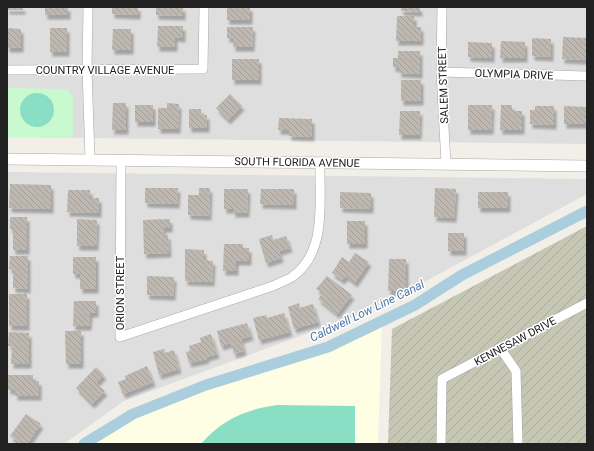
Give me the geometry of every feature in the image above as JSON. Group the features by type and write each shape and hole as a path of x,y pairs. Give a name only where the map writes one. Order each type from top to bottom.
{"street":[{"path":"88,7 87,70 90,160"},
{"name":"COUNTRY VILLAGE AVENUE","path":"7,70 203,69 204,7"},
{"name":"SALEM STREET","path":"442,7 441,72 446,164"},
{"name":"OLYMPIA DRIVE","path":"441,72 587,76"},
{"name":"SOUTH FLORIDA AVENUE","path":"7,159 587,166"},
{"name":"ORION STREET","path":"121,160 120,337 273,286 292,277 306,263 314,247 319,229 320,162"},
{"name":"KENNESAW DRIVE","path":"441,444 442,379 587,303"},
{"path":"500,348 516,371 518,444"}],"shaded area":[{"path":"7,7 587,7 587,144 7,137"},
{"path":"7,172 587,179 587,194 376,308 124,401 64,444 7,444"},
{"path":"587,226 587,444 388,444 392,329"},
{"path":"382,321 378,444 84,444 133,414 206,385 328,347"}],"green space":[{"path":"7,88 67,89 73,97 73,134 69,138 7,137"},
{"path":"40,93 49,98 53,103 53,117 49,122 44,126 34,127 30,126 21,117 20,107 21,103 30,94"},
{"path":"277,405 355,406 355,444 201,444 217,428 235,417 255,409"}],"building":[{"path":"7,7 23,7 23,10 7,10"},
{"path":"45,7 68,7 68,15 45,15"},
{"path":"112,7 138,7 138,15 112,14"},
{"path":"156,7 183,7 183,16 156,15"},
{"path":"227,7 250,7 250,20 227,20"},
{"path":"401,7 420,7 420,12 401,11"},
{"path":"397,16 414,16 414,27 421,27 421,41 396,41"},
{"path":"158,26 183,26 183,38 175,37 175,47 157,47"},
{"path":"227,27 253,27 252,47 233,47 233,38 227,38"},
{"path":"7,28 21,29 21,48 7,48"},
{"path":"50,28 67,28 67,52 50,52"},
{"path":"113,29 131,29 131,50 112,50"},
{"path":"563,37 587,38 586,60 562,59"},
{"path":"532,38 551,39 551,57 532,56"},
{"path":"501,41 525,42 525,58 500,58"},
{"path":"468,42 492,43 492,58 468,57"},
{"path":"398,51 420,51 420,74 399,73 399,68 393,67 393,58 398,58"},
{"path":"232,59 259,59 259,80 232,80"},
{"path":"401,80 421,80 421,101 401,101"},
{"path":"230,94 242,106 228,120 216,108"},
{"path":"113,103 126,103 126,130 112,130"},
{"path":"167,103 179,104 178,129 158,129 158,108 167,108"},
{"path":"135,105 153,105 153,122 135,122"},
{"path":"468,105 492,105 491,130 468,130"},
{"path":"501,105 512,105 512,111 522,111 522,130 500,130"},
{"path":"535,106 554,106 554,125 530,124 530,110 535,110"},
{"path":"564,106 586,107 586,124 564,124"},
{"path":"189,109 201,109 201,115 207,115 207,128 189,128"},
{"path":"400,111 420,111 419,135 399,135"},
{"path":"279,118 312,119 312,137 289,136 289,130 278,130"},
{"path":"10,184 51,185 51,209 9,208"},
{"path":"145,188 178,188 177,204 145,203"},
{"path":"199,188 210,188 209,216 188,215 188,195 199,195"},
{"path":"435,188 456,189 454,218 434,217"},
{"path":"224,189 248,189 247,213 233,213 233,209 224,209"},
{"path":"261,189 294,189 294,205 260,204"},
{"path":"68,190 90,190 90,198 99,198 99,213 67,212"},
{"path":"340,192 371,193 371,209 340,208"},
{"path":"478,192 508,192 508,208 478,208"},
{"path":"10,217 27,217 27,250 13,250 13,229 10,229"},
{"path":"77,219 97,220 96,246 77,246"},
{"path":"170,219 170,228 163,228 164,235 168,235 169,253 144,254 143,220"},
{"path":"347,221 365,221 365,244 347,244"},
{"path":"448,233 464,233 464,251 448,251"},
{"path":"272,235 273,240 286,236 290,248 279,251 281,258 266,263 259,239"},
{"path":"224,244 243,244 243,248 249,248 249,261 236,261 236,271 223,271"},
{"path":"185,249 204,250 204,260 213,261 212,282 185,281"},
{"path":"355,253 369,262 355,283 346,276 342,280 332,273 342,257 349,262"},
{"path":"10,256 28,256 28,289 13,288 13,269 9,269"},
{"path":"73,257 96,257 96,289 80,289 80,274 73,274"},
{"path":"389,259 406,259 406,291 388,291"},
{"path":"147,276 174,277 173,296 147,295"},
{"path":"327,276 352,295 337,314 318,299 323,293 316,289"},
{"path":"9,294 27,294 27,326 9,326"},
{"path":"74,301 96,301 96,313 90,313 89,326 73,326"},
{"path":"299,303 300,308 313,304 318,322 294,329 288,307"},
{"path":"284,313 290,332 259,340 253,318 266,315 267,318"},
{"path":"247,323 251,336 241,339 244,351 234,354 231,343 221,346 217,331"},
{"path":"65,331 81,331 81,364 66,364"},
{"path":"9,332 29,333 29,364 11,364 12,346 8,346"},
{"path":"211,334 217,354 206,357 207,359 189,363 186,352 190,351 189,346 201,342 200,338"},
{"path":"164,349 165,353 174,350 179,369 159,375 153,352"},
{"path":"147,366 153,382 123,394 118,382 126,379 125,376"},
{"path":"96,367 104,375 96,383 105,391 92,404 76,388"},
{"path":"8,375 33,375 33,381 39,381 39,396 15,396 15,390 8,390"},
{"path":"26,414 41,424 27,444 22,444 10,436"}],"waterway":[{"name":"Caldwell Low Line Canal","path":"84,444 133,414 206,385 328,347 415,305 462,275 587,211"}]}
